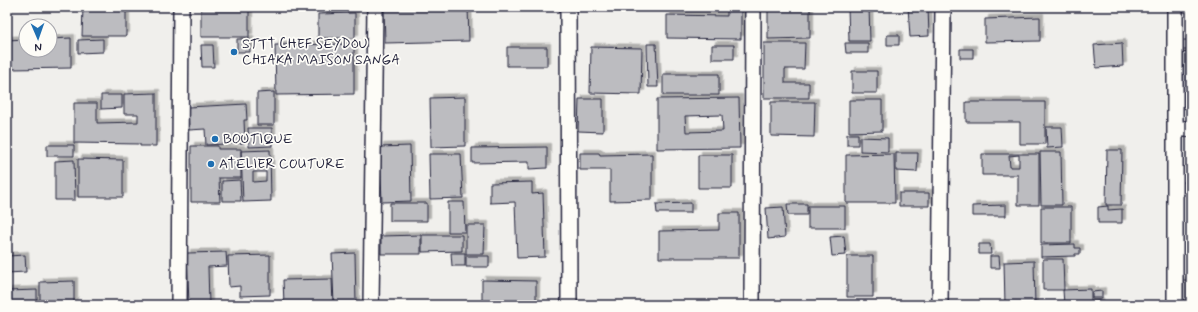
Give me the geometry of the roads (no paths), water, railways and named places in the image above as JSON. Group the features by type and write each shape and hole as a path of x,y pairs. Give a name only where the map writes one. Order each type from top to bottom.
{"street":[{"path":"179,305 181,7"},
{"path":"372,305 375,7"},
{"path":"568,7 569,305"},
{"path":"752,305 753,7"},
{"path":"940,305 943,7"},
{"path":"1175,7 1175,305"},
{"path":"1175,129 1191,129"}],"place":[{"name":"STTT CHEF SEYDOU CHIAKA MAISON SANGA","path":"234,52"},
{"name":"BOUTIQUE","path":"215,139"},
{"name":"ATELIER COUTURE","path":"211,164"}]}
